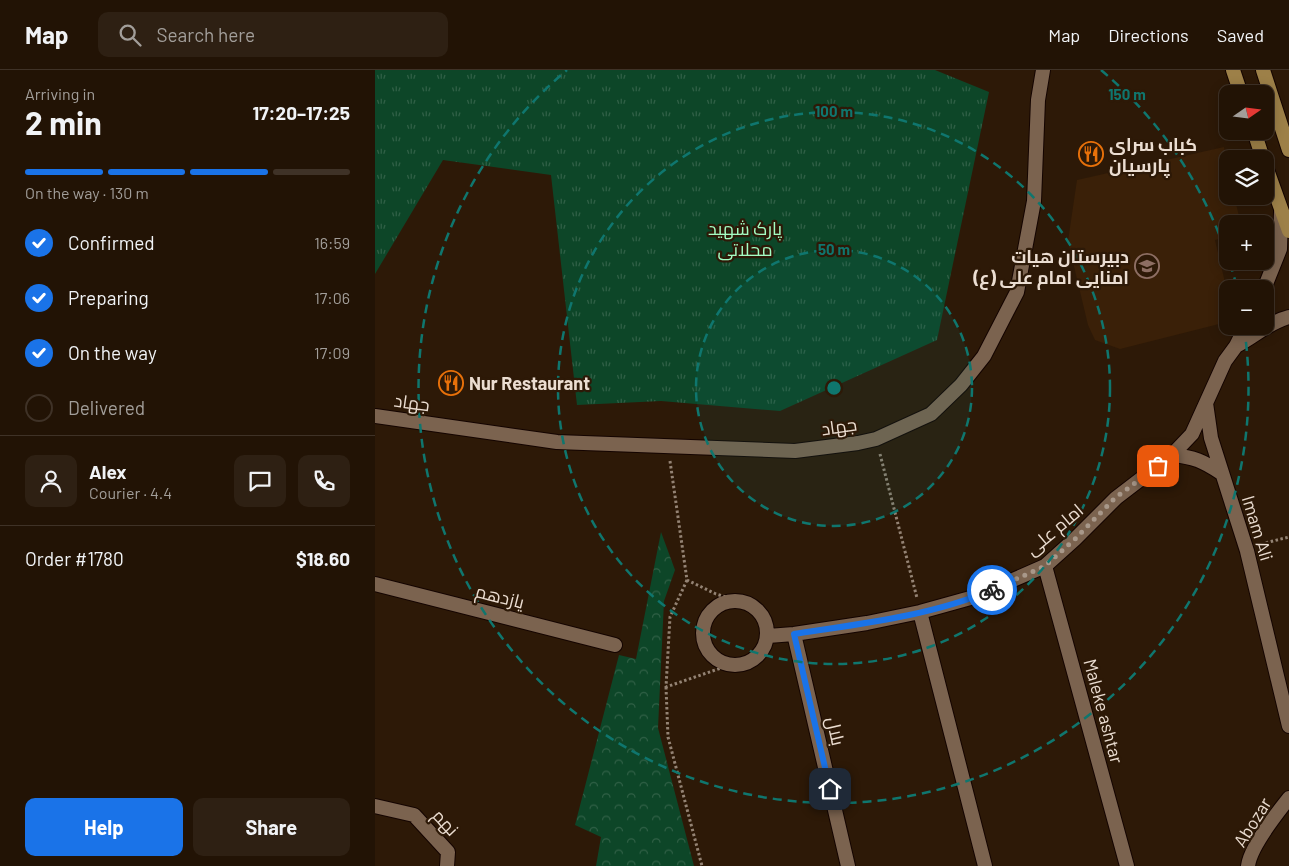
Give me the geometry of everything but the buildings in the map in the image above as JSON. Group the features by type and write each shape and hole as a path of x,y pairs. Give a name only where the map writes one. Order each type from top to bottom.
{"main road":[{"path":"1233,70 1238,85"},
{"path":"1263,70 1289,150"},
{"path":"1274,191 1289,230"}],"street":[{"name":"جهاد","path":"375,416 557,442 795,451 876,439 931,414 961,386 984,356 1017,292 1034,201 1038,100 1043,70"},
{"path":"1268,280 1280,249 1281,212"},
{"path":"1236,346 1250,339 1273,322 1289,317"},
{"path":"1206,402 1225,361 1242,335"},
{"name":"امام علی","path":"768,636 867,623 920,612 975,597 1045,566 1075,539 1115,498 1172,455 1192,434 1206,402"},
{"name":"Imam Ali","path":"1206,402 1211,438 1246,548 1289,726"},
{"path":"1172,455 1191,457 1203,461 1221,473"},
{"name":"Maleke ashtar","path":"1045,566 1127,866"},
{"name":"یازدهم","path":"375,584 615,645"},
{"path":"735,600 755,607 763,615 767,625 768,636 762,651 751,662 730,665 720,662 712,655 706,646 703,630 708,615 715,607 724,602 735,600"},
{"path":"920,612 985,866"},
{"name":"بلال","path":"794,634 848,866"},
{"name":"Abozar","path":"1248,866 1249,858 1256,846 1289,798"},
{"name":"نهم","path":"375,806 414,815 448,852 447,866"}],"path":[{"path":"876,439 920,612"},
{"path":"668,446 687,580 670,617 667,687 668,737 702,866"},
{"path":"1246,548 1289,537"},
{"path":"687,580 716,594 735,600"},
{"path":"667,687 730,665"}],"shaded area":[{"name":"دبیرستان هیات امنایی امام علی (ع)","path":"1224,147 1224,150 1219,150 1219,205 1236,205 1239,215 1219,215 1219,239 1215,240 1219,257 1219,270 1222,270 1224,280 1219,280 1219,324 1120,349 1095,340 1088,325 1068,241 1077,180"}],"green space":[{"name":"پارک شهید محلاتی","path":"375,70 935,70 989,92 937,340 780,411 661,401 577,405 551,175 443,160 375,274"},
{"path":"661,532 675,570 664,601 658,728 694,866 596,866 601,837 575,825 619,655 636,659"}],"way so far":[{"path":"992,590 1045,566 1075,539 1115,498 1158,466"}],"place":[{"name":"کباب سرای پارسیان","path":"1091,154"},
{"name":"دبیرستان هیات امنایی امام علی (ع)","path":"1147,266"},
{"name":"Nur Restaurant","path":"451,383"}],"route":[{"path":"830,789 794,634 867,623 920,612 975,597 992,590"}]}
